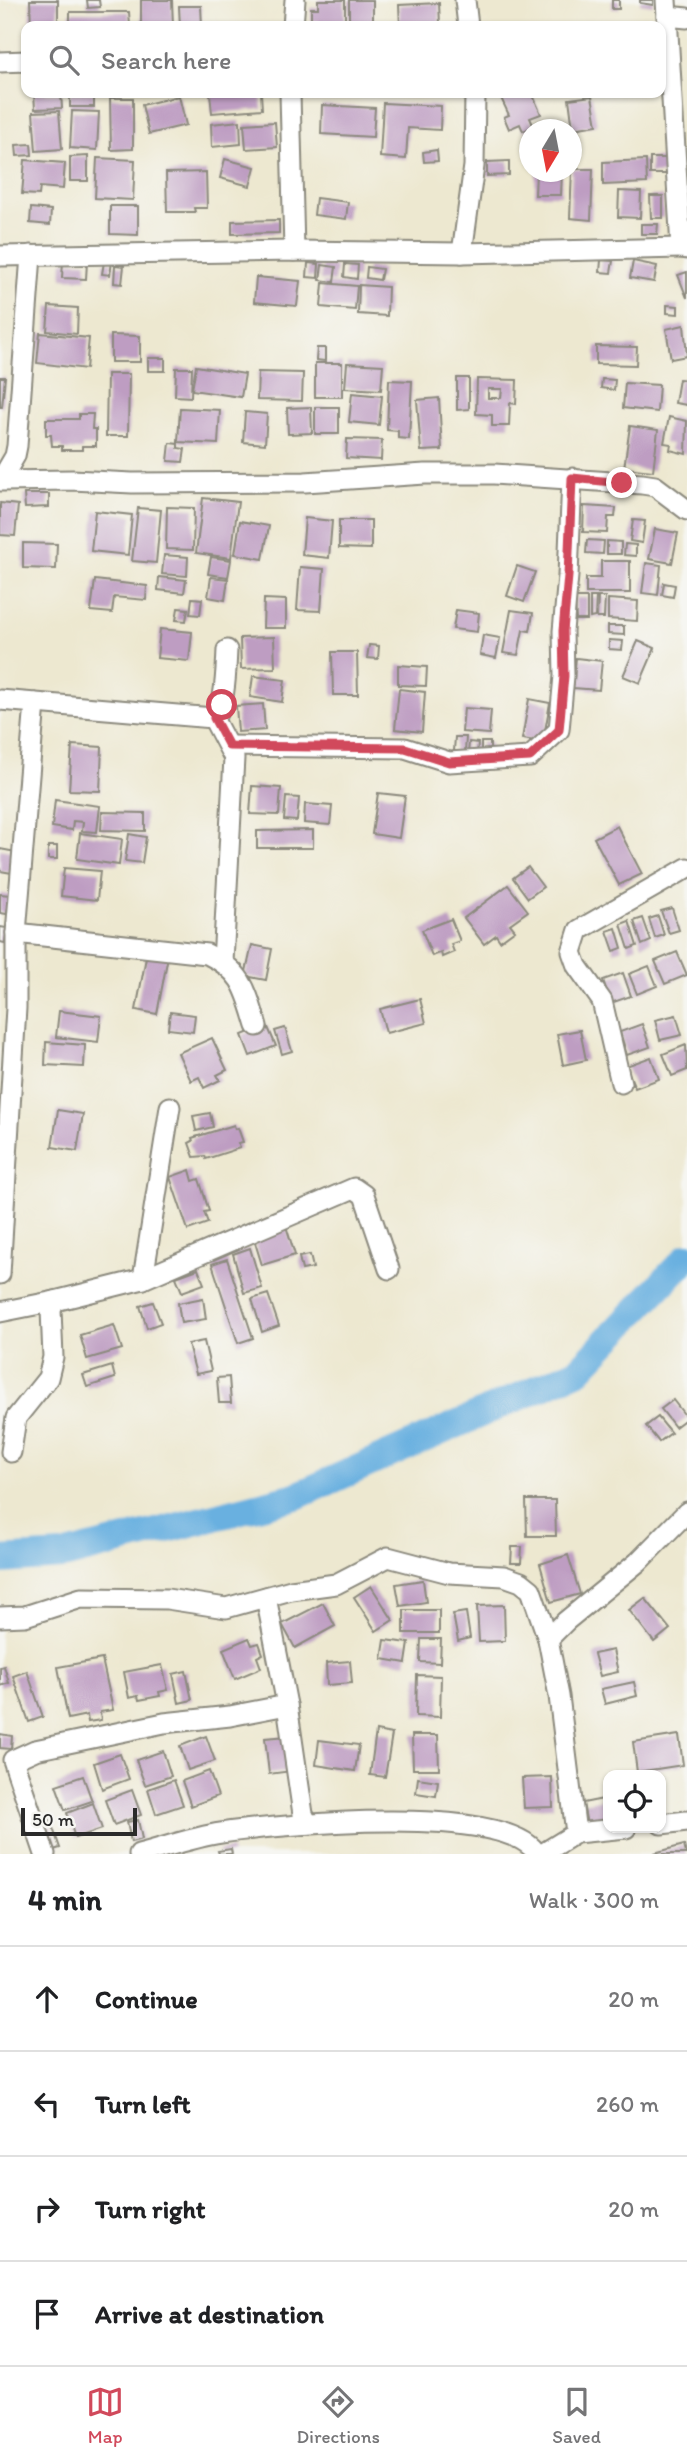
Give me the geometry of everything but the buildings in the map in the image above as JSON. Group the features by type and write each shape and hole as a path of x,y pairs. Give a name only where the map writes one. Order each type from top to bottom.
{"street":[{"path":"293,21 295,0"},
{"path":"466,0 468,21"},
{"path":"0,256 684,249 674,11"},
{"path":"0,62 21,61"},
{"path":"290,98 294,251"},
{"path":"462,253 474,166 475,98"},
{"path":"1,480 15,456 17,446 31,255"},
{"path":"1,480 72,480 132,484 304,482 425,474 494,474 654,486 687,510"},
{"path":"229,746 405,748 449,762 530,757 559,730 564,676 563,631 572,478"},
{"path":"0,700 214,718 219,714 222,705 228,650"},
{"path":"0,1274 16,1008 16,933 35,703"},
{"path":"214,718 234,758 223,962"},
{"path":"621,1083 602,1001 577,966 572,952 574,942 579,930 687,868"},
{"path":"16,933 207,954 235,971 244,987 257,1026"},
{"path":"143,1279 170,1107"},
{"path":"0,1312 143,1279 354,1188 364,1195 389,1269"},
{"path":"11,1452 16,1418 48,1378 54,1357 51,1310 55,1301"},
{"path":"548,1639 638,1562 687,1512"},
{"path":"0,1617 25,1616 81,1598 167,1599 226,1608 291,1590 336,1584 388,1558 449,1573 504,1576 521,1582 531,1590 548,1639 559,1696 576,1833"},
{"path":"266,1597 287,1705 303,1814 308,1824"},
{"path":"45,1854 13,1760 35,1750 164,1723 230,1716 287,1705"},
{"path":"139,1854 219,1834 308,1824 392,1821 477,1826 505,1831 539,1854 576,1833 603,1830"},
{"path":"666,1823 687,1821"}],"waterway":[{"path":"0,1560 63,1556 296,1496 579,1370 687,1257"}],"route":[{"path":"222,705 219,714 214,718 229,746 405,748 449,762 530,757 559,730 564,676 563,631 572,478 622,483"}]}
